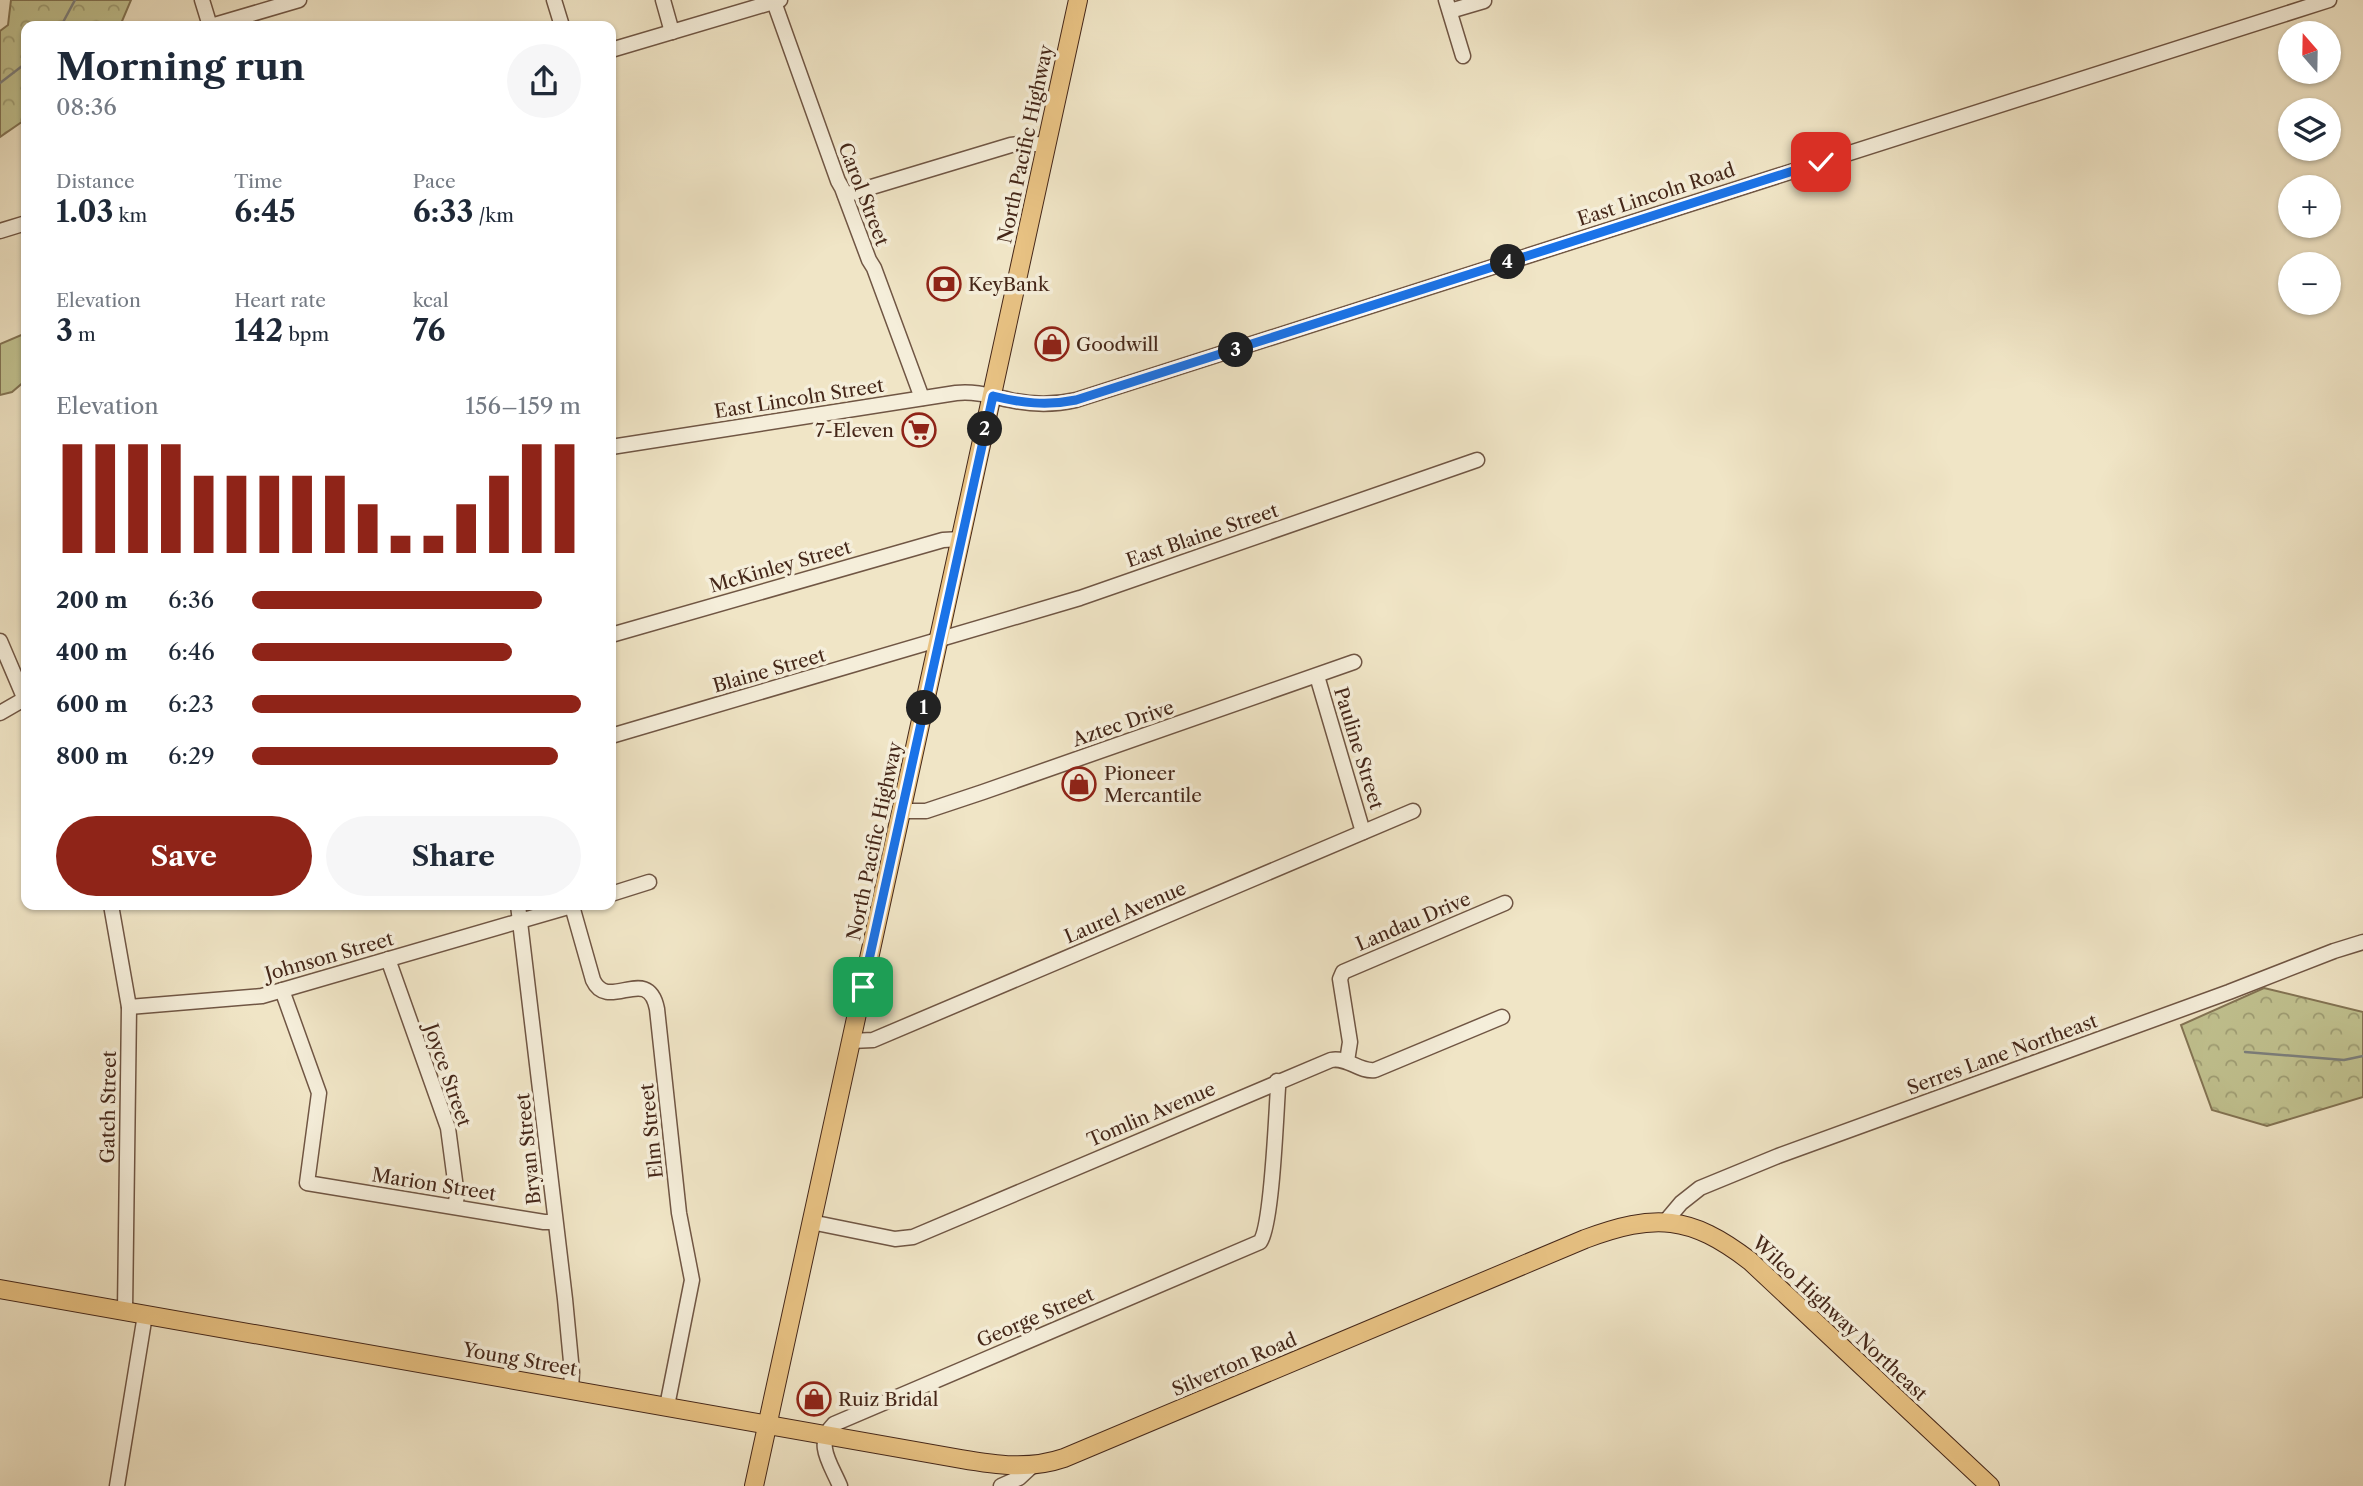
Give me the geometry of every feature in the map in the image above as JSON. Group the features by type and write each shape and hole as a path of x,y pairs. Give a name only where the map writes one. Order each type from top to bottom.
{"main road":[{"name":"North Pacific Highway","path":"754,1486 1078,0"},
{"name":"Wilco Highway Northeast","path":"1485,1281 1619,1227 1643,1222 1665,1222 1704,1231 1750,1261 1990,1486"},
{"name":"Silverton Road","path":"1032,1466 1064,1458 1485,1281"},
{"name":"Young Street","path":"0,1289 987,1463 1032,1466"}],"street":[{"path":"202,0 209,21"},
{"path":"228,21 299,0"},
{"path":"554,0 560,21"},
{"path":"663,0 672,32"},
{"name":"East Lincoln Road","path":"993,396 1039,404 1060,404 2329,0"},
{"path":"616,49 777,1"},
{"name":"Carol Street","path":"777,1 838,181 922,398"},
{"path":"1463,55 1448,6 1484,1"},
{"path":"845,195 1020,144 1046,145"},
{"path":"0,231 21,225"},
{"name":"East Lincoln Street","path":"616,446 922,398 970,392 993,396"},
{"name":"East Blaine Street","path":"939,642 1080,598 1477,460"},
{"name":"McKinley Street","path":"616,634 943,540 961,539"},
{"path":"0,640 21,688"},
{"name":"Blaine Street","path":"616,735 939,642"},
{"name":"Aztec Drive","path":"902,811 926,811 1354,662"},
{"name":"Pauline Street","path":"1317,676 1363,832"},
{"path":"0,713 21,702"},
{"name":"Laurel Avenue","path":"851,1041 873,1040 1413,811"},
{"path":"616,892 649,882"},
{"name":"Landau Drive","path":"1347,1061 1350,1042 1340,979 1343,972 1505,903"},
{"name":"Gatch Street","path":"112,910 129,1007 125,1311"},
{"name":"Bryan Street","path":"519,910 571,1360 571,1389"},
{"name":"Johnson Street","path":"129,1007 242,999 282,990 556,910"},
{"name":"Elm Street","path":"575,910 593,980 598,989 607,993 634,987 644,989 654,997 657,1009 679,1213 692,1280 667,1406"},
{"name":"Serres Lane Northeast","path":"1665,1222 1681,1203 1700,1188 1778,1156 2363,942"},
{"name":"Joyce Street","path":"388,959 448,1128 457,1195 455,1206"},
{"name":"Marion Street","path":"282,990 319,1093 307,1183 555,1222"},
{"name":"Tomlin Avenue","path":"811,1223 895,1239 913,1237 1331,1060 1347,1061 1365,1070 1375,1070 1502,1017"},
{"name":"George Street","path":"826,1435 832,1426 843,1420 1257,1244 1262,1240 1268,1216 1277,1081"},
{"path":"117,1486 145,1315"},
{"path":"826,1435 824,1448 840,1486"},
{"name":"Silverton Road","path":"1001,1486 1019,1478 1032,1466"}],"green space":[{"path":"11,0 131,0 122,21 21,21 21,122 0,137 0,31 8,25"},
{"path":"21,335 21,384 12,392 0,395 0,344"},
{"path":"2264,988 2363,1012 2363,1097 2267,1126 2212,1110 2181,1025"}],"waterway":[{"path":"64,21 75,0"},
{"path":"0,83 21,67"},
{"path":"2245,1052 2344,1060 2363,1056"}],"place":[{"name":"KeyBank","path":"944,284"},
{"name":"Goodwill","path":"1052,344"},
{"name":"7-Eleven","path":"919,430"},
{"name":"Pioneer Mercantile","path":"1079,784"},
{"name":"Ruiz Bridal","path":"814,1399"}],"route":[{"path":"863,987 993,396 1049,405 1076,400 1821,162"}]}
